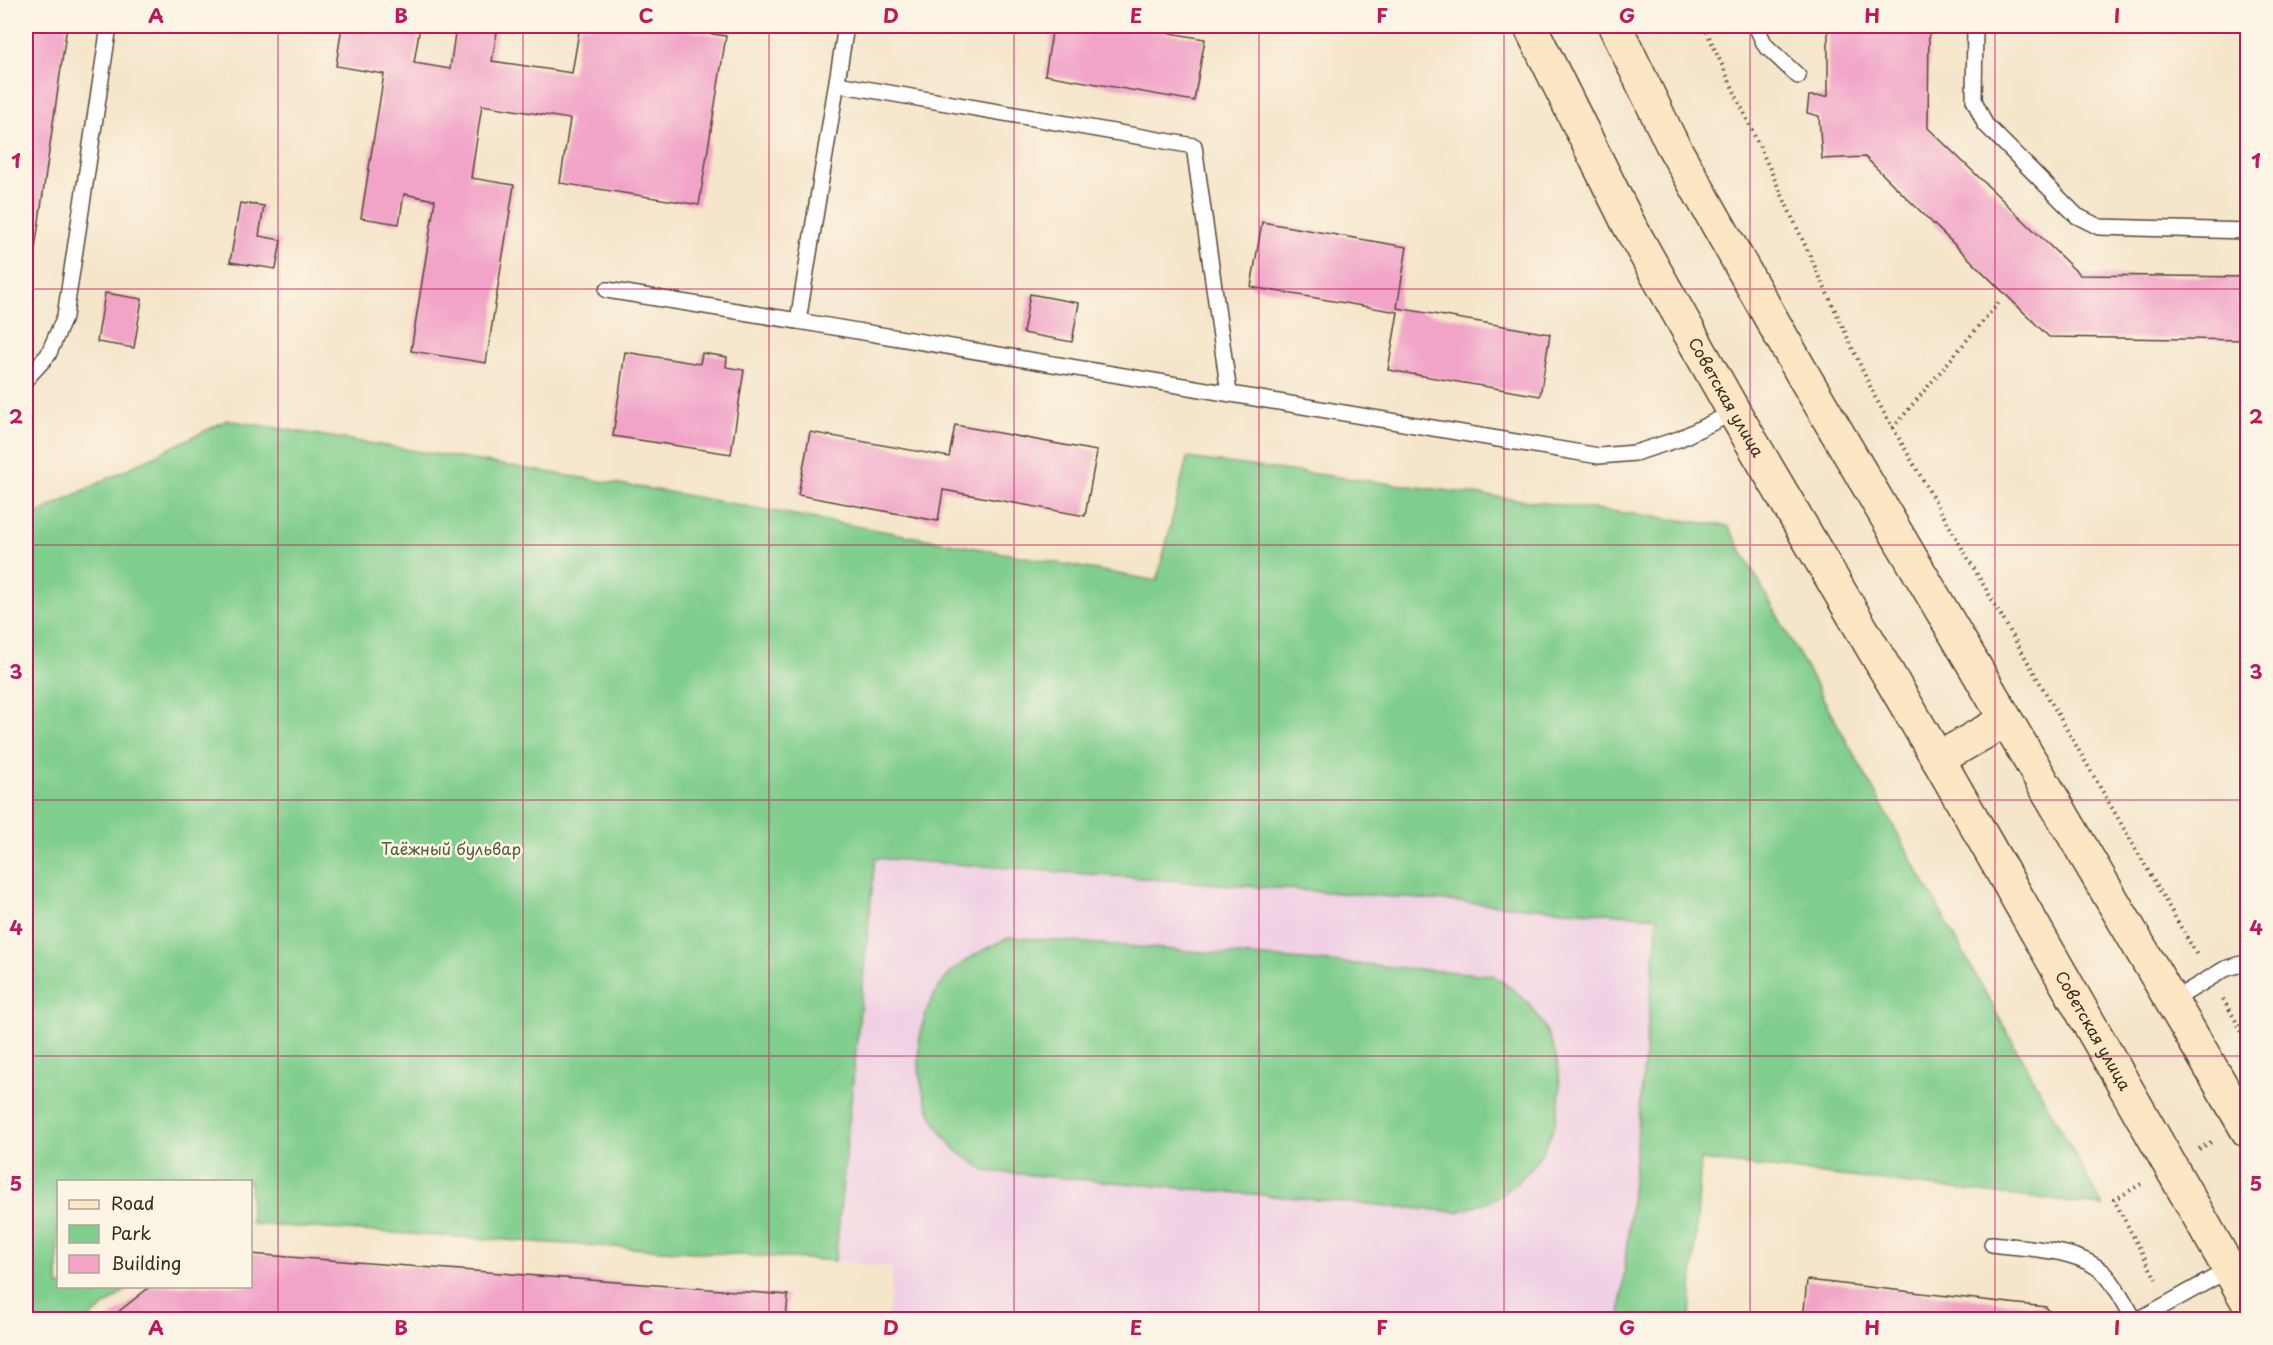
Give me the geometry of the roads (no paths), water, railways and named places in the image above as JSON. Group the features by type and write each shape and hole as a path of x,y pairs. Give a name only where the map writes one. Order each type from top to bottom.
{"street":[{"name":"Советская улица","path":"1530,26 1628,223 1734,412 1938,759 2247,1302"},
{"path":"1615,26 1671,142 1802,374 2247,1131"},
{"path":"1938,759 2004,721"}],"lane":[{"path":"26,379 48,355 65,316 109,26"},
{"path":"798,321 846,26"},
{"path":"1756,26 1765,45 1798,76"},
{"path":"1975,26 1974,100 1985,124 2078,216 2099,227 2247,231"},
{"path":"837,84 1194,146 1228,393"},
{"path":"607,290 1599,456 1635,453 1679,439 1734,412"},
{"path":"2170,1002 2225,969 2247,962"},
{"path":"1992,1244 2078,1256 2094,1265 2107,1277 2136,1320 2228,1270"}],"park label":[{"name":"Таёжный бульвар","path":"451,849"}]}
